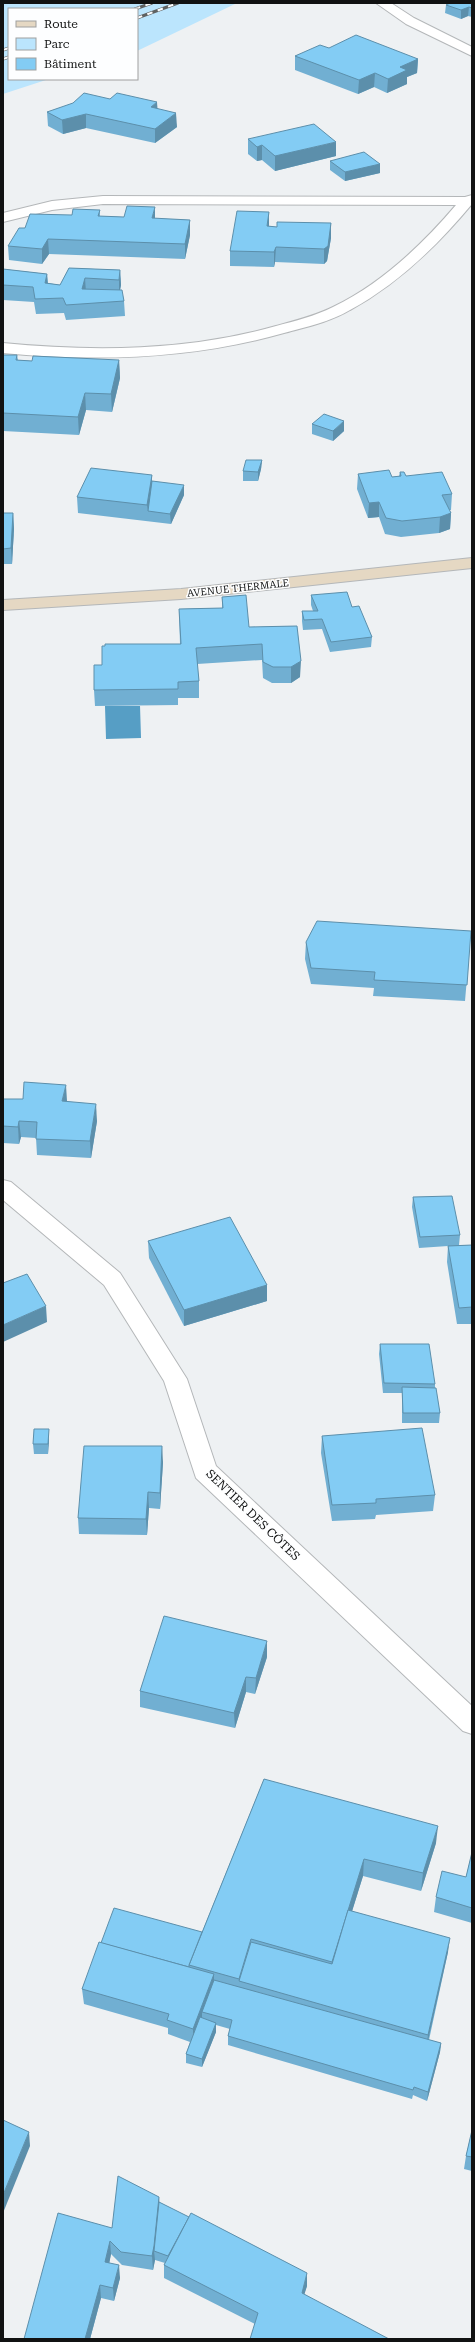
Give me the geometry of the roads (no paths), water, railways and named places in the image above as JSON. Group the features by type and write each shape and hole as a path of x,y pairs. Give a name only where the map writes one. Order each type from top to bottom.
{"main road":[{"name":"AVENUE THERMALE","path":"3,605 181,594 472,563"}],"street":[{"path":"382,3 410,21 472,52"},
{"path":"3,218 54,205 103,200 470,200"},
{"path":"3,348 87,353 200,348 264,335 343,308 380,286 412,260 443,231 470,200"},
{"name":"SENTIER DES CÔTES","path":"3,1188 112,1280 175,1379 205,1471 472,1724"}],"railway":[{"path":"138,8 152,3"},
{"path":"138,18 178,3"},
{"path":"3,50 8,48"},
{"path":"3,59 8,57"}]}
